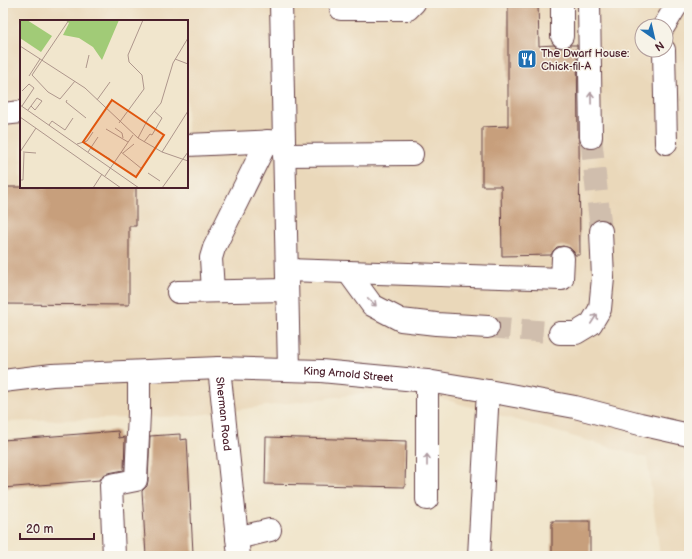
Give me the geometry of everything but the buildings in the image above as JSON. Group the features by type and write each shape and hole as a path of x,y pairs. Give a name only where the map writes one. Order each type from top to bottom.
{"street":[{"path":"281,3 278,146 287,280 289,370"},
{"path":"341,9 408,9 414,3"},
{"path":"562,3 562,36"},
{"path":"589,3 591,137"},
{"path":"669,18 678,3"},
{"path":"664,58 666,143"},
{"path":"3,114 20,112"},
{"path":"188,145 278,146 412,154"},
{"path":"213,290 211,258 214,248 278,146"},
{"path":"560,333 576,333 591,324 600,309 603,278 601,231"},
{"path":"178,292 213,290 348,272 562,279 563,258"},
{"path":"348,272 372,305 400,320 436,324 488,326"},
{"name":"King Arnold Street","path":"3,381 52,376 220,368 321,371 427,381 488,391 575,407 689,436"},
{"name":"Sherman Road","path":"220,368 238,547"},
{"path":"114,556 111,485 136,480 139,372"},
{"path":"427,381 427,499"},
{"path":"479,556 488,391"},
{"path":"238,547 270,530"}],"shaded area":[{"path":"3,3 689,3 689,556 660,556 647,458 405,388 190,416 3,422"}],"tunnel":[{"path":"591,137 601,231"},
{"path":"488,327 560,333"}],"place":[{"name":"The Dwarf House: Chick-fil-A","path":"527,59"}]}
